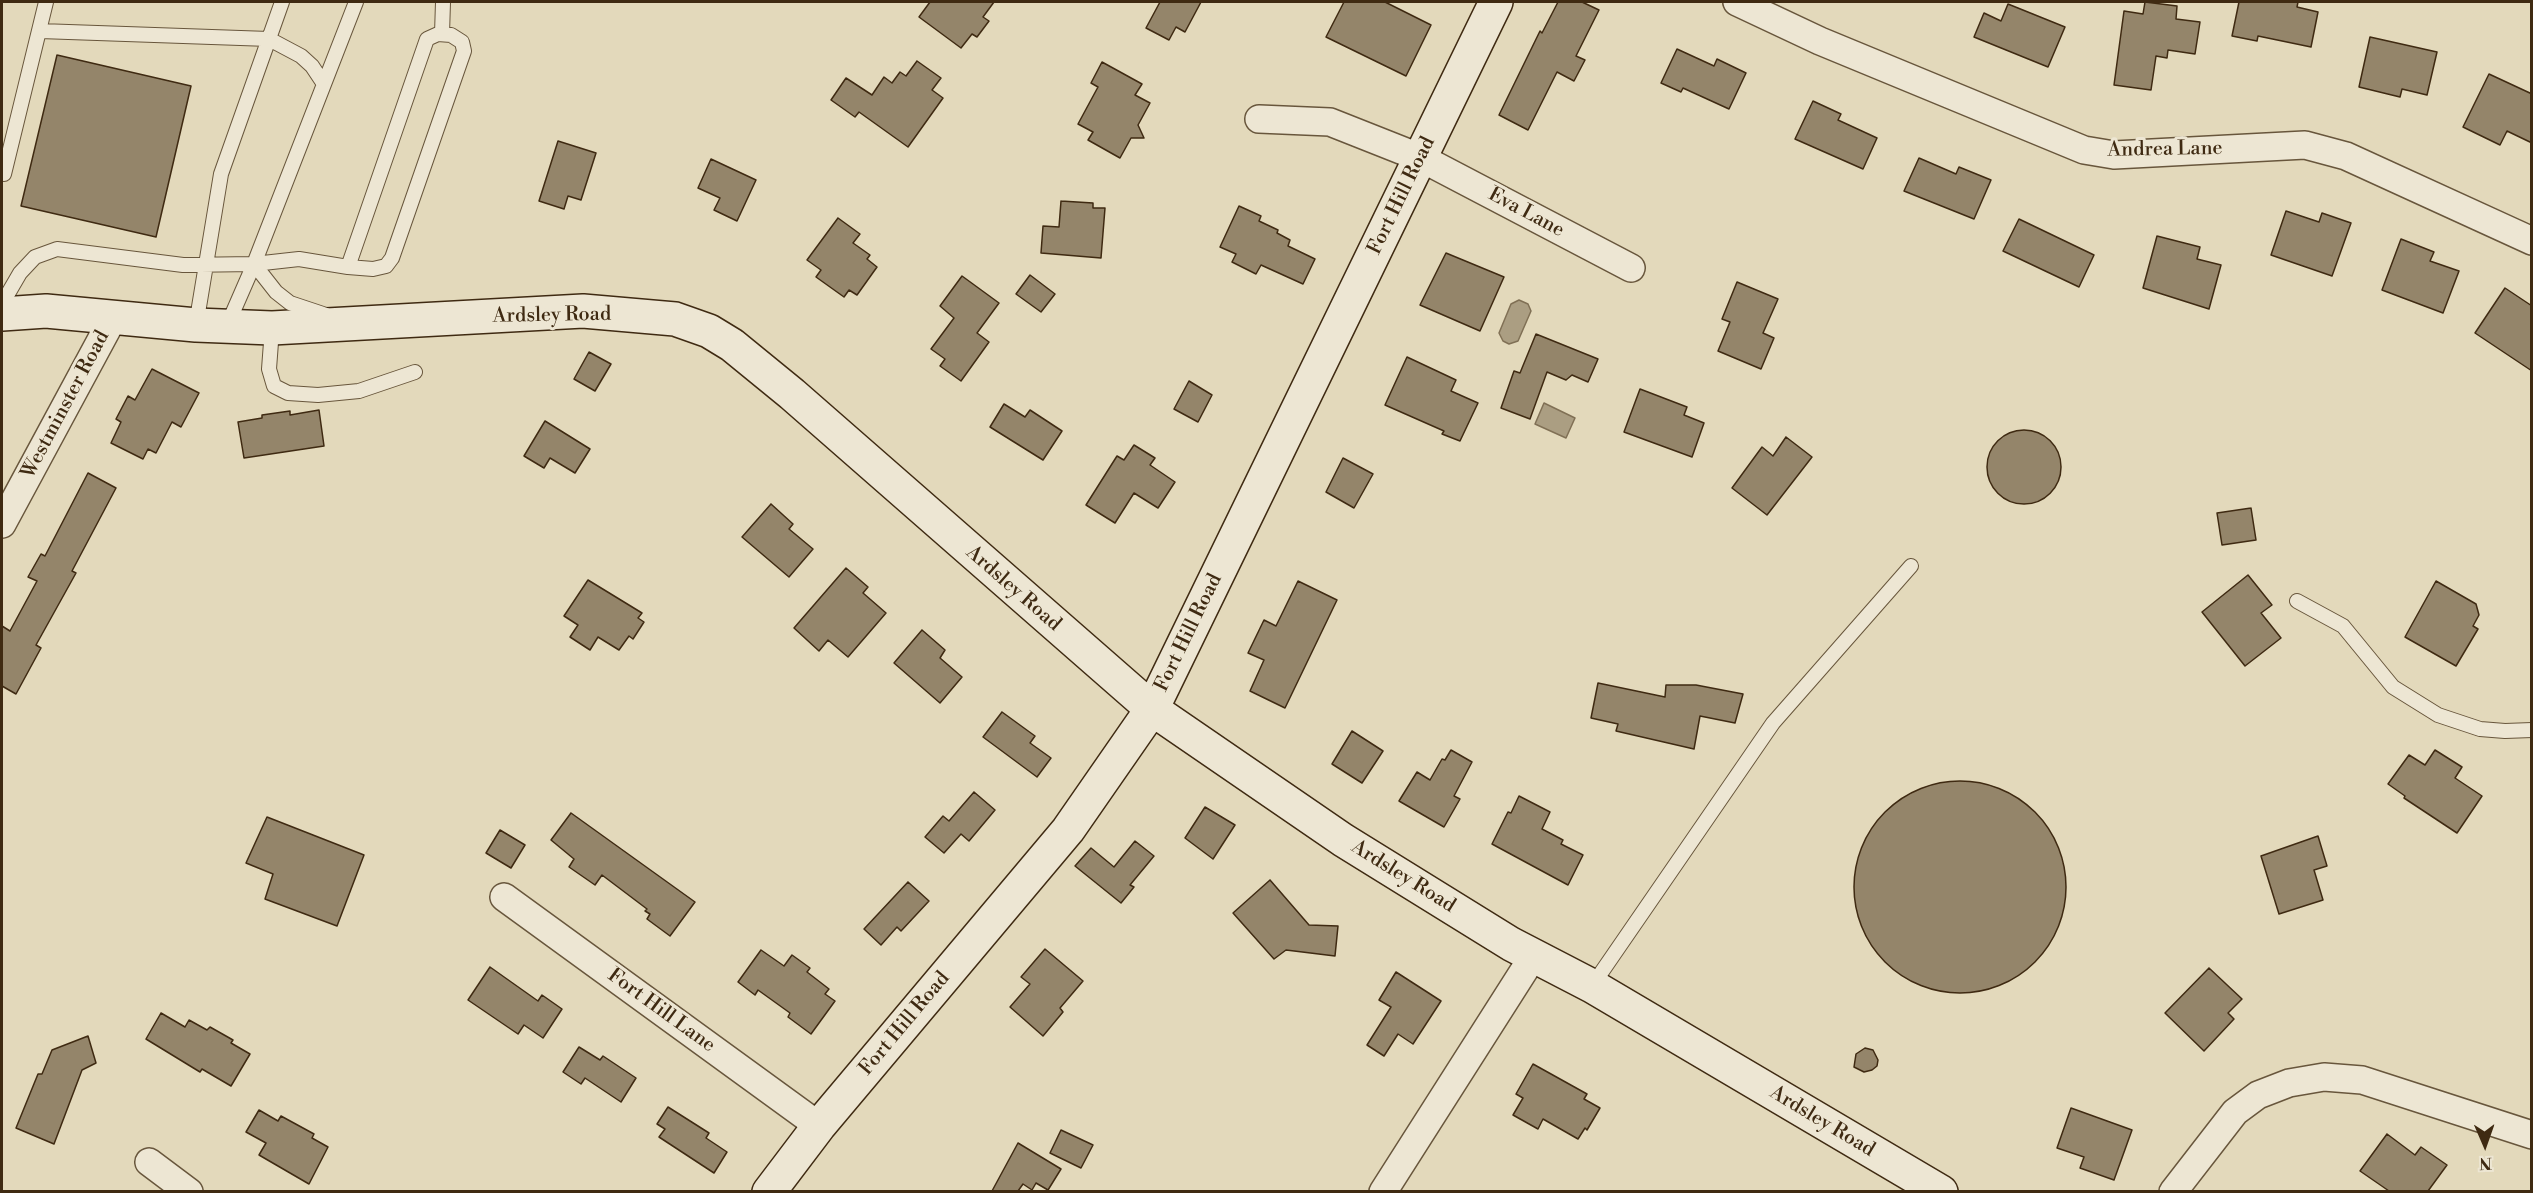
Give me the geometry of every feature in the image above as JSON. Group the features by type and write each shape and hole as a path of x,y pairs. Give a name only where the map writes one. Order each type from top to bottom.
{"main road":[{"name":"Fort Hill Road","path":"769,1191 819,1126 1068,830 1152,709 1496,2"},
{"name":"Ardsley Road","path":"2,314 46,310 211,326 272,328 582,311 675,319 709,331 732,345 792,394 1152,709 1343,840 1512,944 1592,986 1899,1175 1941,1191"}],"street":[{"name":"Andrea Lane","path":"1737,2 1820,41 2084,150 2114,154 2305,145 2346,156 2532,241"},
{"name":"Eva Lane","path":"1260,119 1330,122 1421,158 1631,268"},
{"name":"Westminster Road","path":"2,524 113,318"},
{"name":"Fort Hill Lane","path":"504,897 819,1126"},
{"path":"1383,1191 1534,955"},
{"path":"2173,1191 2235,1113 2258,1095 2289,1083 2324,1077 2362,1080 2532,1135"},
{"path":"149,1162 189,1191"}],"lane":[{"path":"2,172 4,174 46,2"},
{"path":"211,326 207,264 221,174 282,2"},
{"path":"211,326 254,264 356,2"},
{"path":"442,34 443,2"},
{"path":"40,31 268,39 301,56 312,66 324,84"},
{"path":"2,304 20,273 35,257 57,249 183,265 254,264 299,259 348,267 372,269 386,266 392,258 464,51 462,42 451,35 442,34 427,39 348,267"},
{"path":"254,264 276,292 290,303 354,325"},
{"path":"272,328 269,369 274,386 288,393 318,395 359,391 415,372"},
{"path":"1592,986 1773,723 1911,566"},
{"path":"2297,601 2343,626 2392,687 2438,715 2480,729 2532,730"}],"shaded area":[{"path":"1519,300 1528,304 1531,311 1518,341 1509,344 1503,341 1499,333 1511,304"},
{"path":"1544,403 1575,418 1566,438 1535,424"}],"building":[{"path":"930,2 994,2 983,17 989,21 977,37 972,34 961,48 919,17"},
{"path":"1160,2 1201,2 1185,32 1176,27 1169,40 1146,28"},
{"path":"1344,2 1385,2 1431,25 1406,76 1326,37"},
{"path":"1558,2 1582,2 1599,10 1576,56 1585,60 1574,81 1557,72 1528,130 1499,115 1540,31 1542,33"},
{"path":"2145,2 2177,6 2176,19 2200,22 2195,54 2168,50 2167,58 2156,56 2151,90 2114,85 2124,11 2143,14"},
{"path":"2239,2 2298,2 2297,7 2318,12 2311,47 2258,36 2257,41 2232,36"},
{"path":"2008,4 2065,27 2048,67 1974,37 1984,13 2001,21"},
{"path":"2370,37 2437,52 2427,95 2402,89 2400,97 2359,87"},
{"path":"1677,49 1714,66 1717,59 1746,73 1729,109 1683,88 1681,92 1661,83"},
{"path":"57,55 191,86 156,237 21,206"},
{"path":"917,61 941,78 932,90 943,98 908,147 859,112 855,117 831,100 846,78 872,95 884,77 892,83 900,72 906,76"},
{"path":"1102,62 1142,84 1135,95 1150,103 1138,125 1144,138 1131,138 1120,158 1088,140 1093,132 1078,124 1098,87 1091,83"},
{"path":"2489,74 2532,94 2532,143 2507,131 2500,145 2463,127"},
{"path":"1813,101 1841,114 1838,120 1877,138 1863,169 1795,139"},
{"path":"558,141 596,153 581,200 568,196 564,209 539,201"},
{"path":"1919,158 1956,174 1959,167 1991,180 1974,219 1904,191"},
{"path":"711,159 756,180 737,221 714,210 720,198 698,188"},
{"path":"1061,201 1093,203 1093,208 1105,208 1101,258 1041,253 1043,226 1059,227"},
{"path":"1239,206 1261,216 1259,221 1278,230 1277,233 1290,240 1288,246 1315,259 1303,284 1261,265 1256,274 1232,262 1236,254 1220,247"},
{"path":"2286,211 2319,222 2322,213 2351,223 2332,276 2271,255"},
{"path":"838,218 860,234 853,243 870,255 867,259 877,267 857,295 849,290 844,297 816,277 821,270 807,260"},
{"path":"2019,219 2094,255 2079,287 2003,251"},
{"path":"2157,236 2200,247 2197,259 2221,265 2209,309 2143,288"},
{"path":"2401,239 2434,252 2430,261 2459,271 2443,313 2382,290"},
{"path":"1446,253 1504,277 1480,331 1420,305"},
{"path":"1030,275 1055,294 1041,312 1016,294"},
{"path":"962,276 999,303 977,333 989,342 961,381 940,366 945,359 931,349 954,318 940,306"},
{"path":"1737,282 1778,299 1763,333 1774,338 1761,369 1718,351 1730,322 1722,319"},
{"path":"2505,288 2532,306 2532,371 2475,333"},
{"path":"1536,334 1598,359 1588,382 1572,375 1566,380 1547,372 1530,419 1501,408 1514,371 1520,373"},
{"path":"589,352 611,364 595,391 574,379"},
{"path":"1407,357 1456,380 1451,391 1478,403 1460,441 1442,434 1444,431 1385,405"},
{"path":"152,369 199,393 181,427 172,422 156,453 148,449 143,459 111,443 121,422 116,419 128,396 135,400"},
{"path":"1189,381 1212,395 1198,422 1174,409"},
{"path":"1640,389 1687,407 1684,415 1704,423 1692,457 1624,432"},
{"path":"1004,404 1025,417 1030,410 1062,431 1043,460 990,427"},
{"path":"319,410 324,446 244,458 238,422 262,418 262,415 290,411 290,415"},
{"path":"545,421 590,449 575,473 550,458 544,468 524,456"},
{"path":"2017,430 2031,430 2045,436 2055,446 2061,460 2061,474 2055,488 2045,498 2031,504 2017,504 2003,498 1993,488 1987,474 1987,460 1993,446 2003,436"},
{"path":"1786,437 1812,457 1767,515 1732,488 1762,447 1773,456"},
{"path":"1134,445 1155,458 1150,465 1175,482 1158,508 1134,493 1115,523 1086,505 1117,456 1124,460"},
{"path":"1343,458 1373,474 1354,508 1326,492"},
{"path":"88,473 116,488 72,571 76,573 36,645 41,648 16,694 2,686 2,626 10,631 37,581 28,577 41,554 45,556"},
{"path":"771,504 793,524 789,529 813,549 789,577 742,537"},
{"path":"2251,508 2256,540 2222,545 2217,513"},
{"path":"846,568 868,587 863,593 886,613 848,657 828,640 819,651 794,628"},
{"path":"2248,575 2272,605 2261,613 2281,638 2245,666 2202,612"},
{"path":"588,580 642,613 638,618 644,622 633,639 629,636 619,650 598,637 590,650 570,637 578,625 564,616"},
{"path":"1298,581 1337,600 1285,708 1250,691 1264,660 1248,653 1264,620 1276,626"},
{"path":"2436,581 2476,604 2479,615 2473,626 2478,629 2456,666 2405,637"},
{"path":"922,630 945,650 940,658 962,677 940,703 894,663"},
{"path":"1598,683 1665,697 1666,685 1696,685 1743,694 1735,723 1700,716 1694,749 1616,731 1618,724 1591,718"},
{"path":"1002,712 1035,736 1030,743 1051,758 1037,777 983,737"},
{"path":"1352,731 1383,751 1362,783 1332,764"},
{"path":"1451,750 1472,762 1454,796 1460,799 1444,827 1399,801 1417,772 1430,780 1442,759 1445,760"},
{"path":"2435,750 2462,767 2455,778 2482,796 2457,833 2404,798 2405,796 2388,784 2409,755 2425,765"},
{"path":"1950,781 1970,781 1991,785 2010,793 2035,812 2048,828 2058,846 2064,866 2066,887 2064,908 2058,928 2048,946 2035,962 2010,981 1991,989 1970,993 1950,993 1929,989 1910,981 1878,954 1866,937 1858,918 1854,897 1854,877 1858,856 1866,837 1893,805 1910,793 1929,785"},
{"path":"974,792 995,810 969,841 961,834 944,853 925,837 943,816 949,821"},
{"path":"1519,796 1550,812 1542,829 1563,840 1561,844 1583,855 1568,885 1492,844"},
{"path":"1205,807 1235,825 1213,859 1185,838"},
{"path":"571,813 695,902 670,936 647,919 650,914 645,911 647,909 602,875 595,885 569,867 574,859 551,840"},
{"path":"267,817 364,855 337,926 265,899 273,874 246,863"},
{"path":"500,830 525,845 511,868 486,853"},
{"path":"2318,836 2327,866 2314,870 2323,900 2279,914 2261,856"},
{"path":"1135,841 1154,856 1130,885 1134,887 1121,903 1075,866 1091,848 1114,867"},
{"path":"1270,880 1309,925 1338,926 1335,956 1286,950 1274,959 1233,913"},
{"path":"908,882 929,901 901,931 897,927 881,945 864,929"},
{"path":"1045,949 1083,981 1060,1008 1063,1012 1043,1036 1010,1007 1030,984 1021,977"},
{"path":"761,950 784,966 792,955 810,968 807,972 829,989 825,994 835,1001 811,1034 788,1017 790,1013 758,990 755,995 738,982"},
{"path":"490,967 538,1001 542,995 562,1009 543,1038 524,1025 518,1034 468,1000"},
{"path":"2209,968 2242,999 2228,1013 2234,1019 2204,1051 2165,1013"},
{"path":"1396,972 1441,1001 1413,1044 1398,1034 1384,1056 1367,1045 1391,1007 1379,1000"},
{"path":"161,1013 185,1027 189,1020 207,1030 210,1027 233,1040 231,1043 250,1054 231,1086 202,1069 200,1072 146,1039"},
{"path":"88,1036 96,1063 82,1070 54,1144 16,1128 38,1074 42,1074 52,1050"},
{"path":"579,1047 600,1060 603,1056 636,1078 621,1102 585,1078 581,1084 563,1072"},
{"path":"1865,1048 1873,1050 1878,1060 1877,1066 1864,1072 1854,1067 1856,1054"},
{"path":"1533,1064 1587,1094 1584,1099 1600,1108 1587,1130 1585,1128 1578,1139 1543,1119 1538,1129 1513,1115 1523,1098 1516,1094"},
{"path":"668,1107 709,1133 706,1138 727,1152 714,1173 659,1137 665,1129 657,1124"},
{"path":"2071,1108 2132,1130 2114,1180 2080,1168 2084,1157 2057,1148"},
{"path":"259,1110 278,1121 281,1116 314,1134 312,1138 328,1147 309,1184 259,1155 266,1143 246,1132"},
{"path":"1061,1130 1093,1145 1081,1168 1050,1153"},
{"path":"2387,1134 2415,1155 2421,1147 2447,1165 2428,1191 2389,1191 2360,1171"},
{"path":"1018,1143 1061,1169 1048,1190 1036,1183 1032,1190 1023,1184 1018,1191 992,1191"}]}
